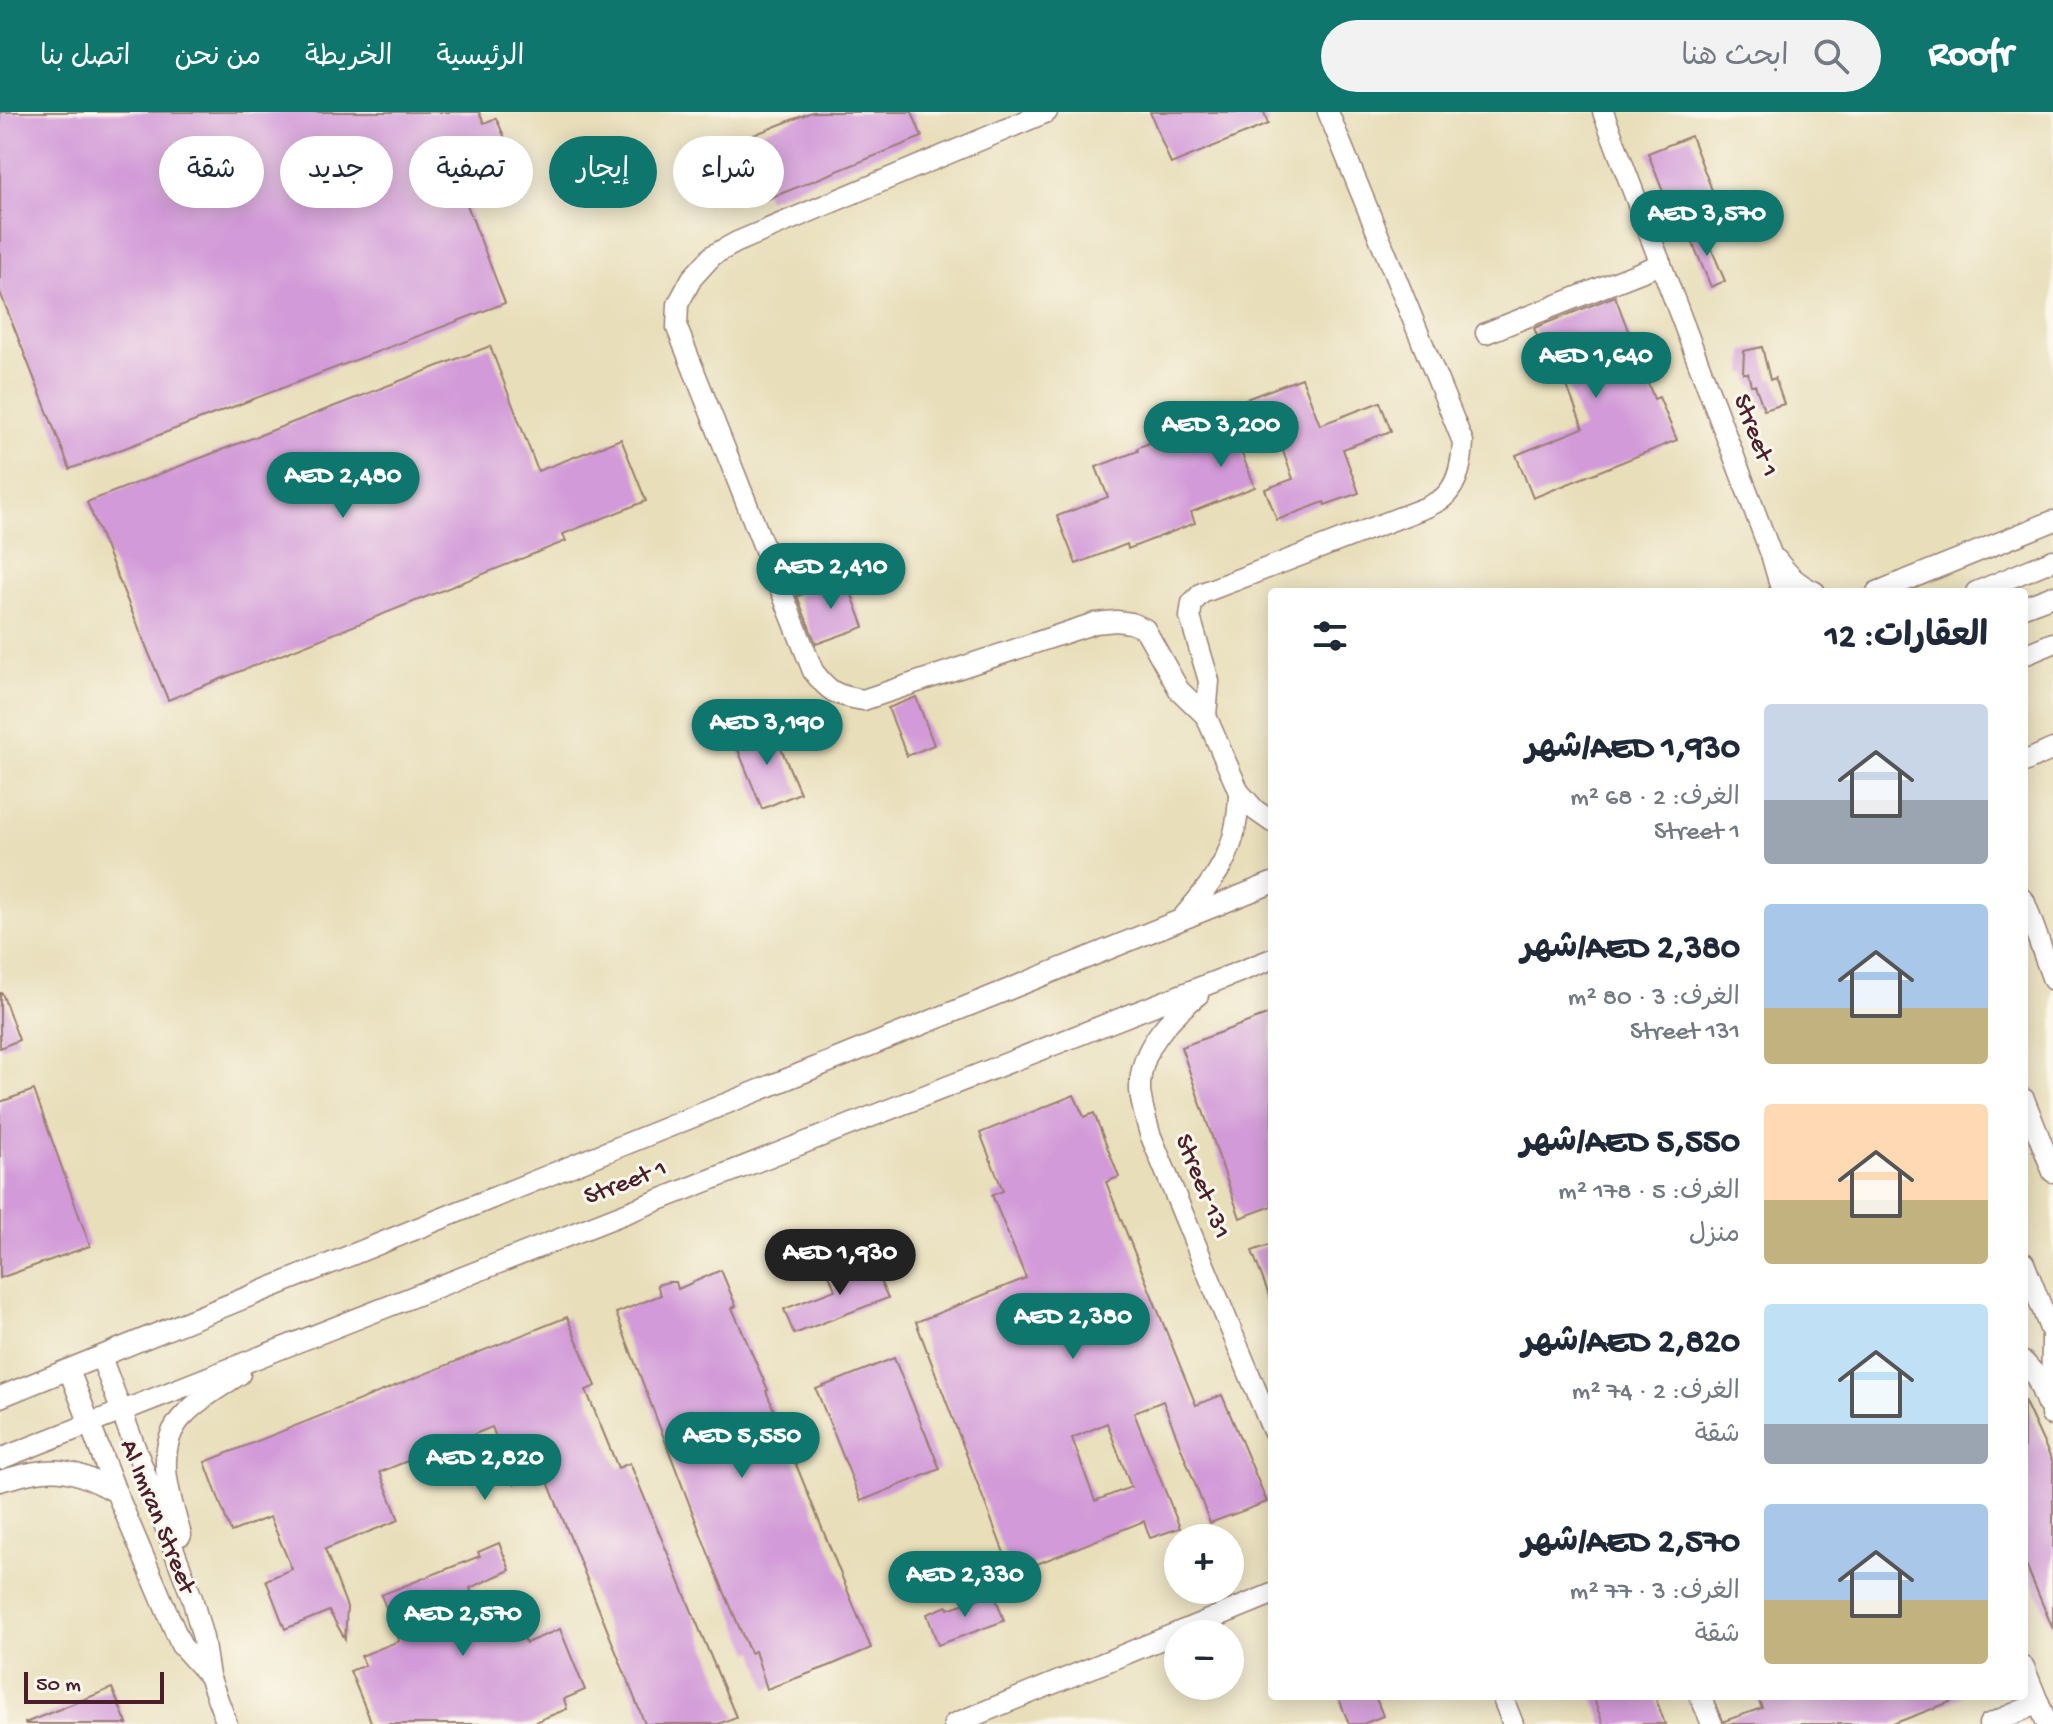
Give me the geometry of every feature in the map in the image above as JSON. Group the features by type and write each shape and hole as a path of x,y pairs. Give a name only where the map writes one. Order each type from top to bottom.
{"street":[{"path":"1047,112 737,242 713,255 692,278 678,304 677,328 813,671 827,689 843,697 863,700 1095,623 1116,621 1145,629 1179,690 1206,716"},
{"path":"1206,716 1209,681 1190,617 1192,603 1202,593 1427,507 1444,497 1456,479 1463,458 1463,442 1328,112"},
{"name":"Street 1","path":"1603,112 1771,554 1781,588"},
{"path":"1486,333 1661,264"},
{"path":"1887,588 2053,521"},
{"name":"Street 1","path":"1771,554 1789,575 1806,588"},
{"path":"1986,588 2053,560"},
{"path":"2028,605 2053,596"},
{"path":"2028,653 2053,643"},
{"name":"Street 1","path":"1206,716 1239,792 1268,819"},
{"path":"2028,760 2053,749"},
{"name":"Street 1","path":"1181,919 1226,860 1239,816 1239,792"},
{"name":"Street 1","path":"0,1397 1268,885"},
{"path":"2028,911 2053,980"},
{"name":"Street 1","path":"0,1459 1268,961"},
{"name":"Street 131","path":"1214,982 1175,1013 1159,1033 1148,1053 1140,1090 1150,1134 1268,1419"},
{"path":"2028,1109 2053,1172"},
{"path":"2028,1273 2053,1335 2052,1417"},
{"path":"192,1598 183,1540 169,1494 166,1462 169,1439 181,1417 199,1401 273,1351"},
{"name":"Al Imran Street","path":"101,1357 192,1598 209,1676 227,1724"},
{"path":"2028,1366 2035,1374 2052,1417"},
{"name":"Al Imran Street","path":"69,1370 116,1492 181,1645 209,1676"},
{"path":"0,1481 30,1472 69,1471 85,1475 116,1492"},
{"path":"954,1724 1268,1596"},
{"path":"2028,1677 2047,1724"},
{"path":"1504,1700 1513,1724"},
{"path":"1702,1700 1712,1724"},
{"path":"1989,1724 2039,1703"}],"building":[{"path":"0,112 479,112 484,123 496,118 504,136 409,136 409,208 468,208 505,303 70,469 0,292"},
{"path":"812,112 912,112 922,137 784,193 784,136 751,136"},
{"path":"1150,112 1264,112 1268,124 1171,164"},
{"path":"1691,136 1713,193 1670,210 1648,153"},
{"path":"1703,229 1725,281 1711,287 1689,234"},
{"path":"1615,296 1654,399 1659,397 1677,440 1533,498 1516,455 1583,428 1559,365 1550,369 1534,328"},
{"path":"490,346 538,471 621,439 646,501 563,534 566,541 168,700 87,502"},
{"path":"1762,347 1770,380 1775,378 1784,404 1764,410 1755,385 1751,385 1748,373 1743,373 1744,351"},
{"path":"1302,378 1320,425 1380,402 1391,431 1343,449 1359,493 1277,520 1265,489 1293,479 1279,440 1242,454 1255,487 1191,512 1195,523 1128,549 1127,544 1076,564 1057,516 1108,497 1096,467 1171,434 1169,428"},
{"path":"846,579 864,627 816,644 797,596"},
{"path":"916,697 934,745 907,756 888,708"},
{"path":"771,725 800,793 762,809 734,740"},
{"path":"0,993 19,1040 0,1048"},
{"path":"1268,1014 1268,1208 1240,1218 1181,1047"},
{"path":"34,1090 90,1246 0,1278 0,1102"},
{"path":"1074,1095 1084,1117 1094,1113 1119,1177 1106,1182 1196,1405 1222,1395 1267,1502 1210,1523 1163,1401 1134,1413 1178,1524 1164,1524 1164,1533 1150,1538 1144,1521 1012,1574 916,1322 1026,1278 992,1195 1003,1191 980,1133","holes":["1107,1423 1131,1487 1095,1501 1072,1438"]},
{"path":"1268,1245 1268,1292 1252,1251"},
{"path":"870,1258 888,1298 794,1334 784,1309 835,1290 829,1274"},
{"path":"721,1270 736,1306 732,1308 871,1648 767,1689 755,1651 750,1653 710,1558 616,1313 661,1295 657,1285 676,1282 678,1289"},
{"path":"567,1317 596,1386 586,1390 618,1468 630,1463 736,1717 718,1724 645,1724 544,1472 514,1484 492,1427 380,1472 399,1520 325,1549 347,1607 345,1639 329,1611 285,1629 266,1580 292,1569 270,1517 231,1532 205,1462"},
{"path":"894,1358 940,1469 861,1501 816,1389"},
{"path":"2028,1409 2053,1463 2053,1629 2028,1570"},
{"path":"499,1543 510,1570 470,1588 484,1624 513,1613 526,1643 560,1629 585,1690 564,1699 567,1709 530,1724 372,1724 350,1671 365,1665 361,1656 399,1641 381,1595 480,1556 478,1552"},
{"path":"994,1593 1004,1621 938,1645 927,1614"},
{"path":"112,1688 127,1724 25,1724 25,1723"},
{"path":"1340,1700 1377,1700 1383,1716 1363,1724 1349,1724"},
{"path":"1594,1700 1656,1700 1665,1724 1603,1724"},
{"path":"1759,1700 1955,1700 1893,1724 1725,1724 1724,1721 1762,1708"}]}
